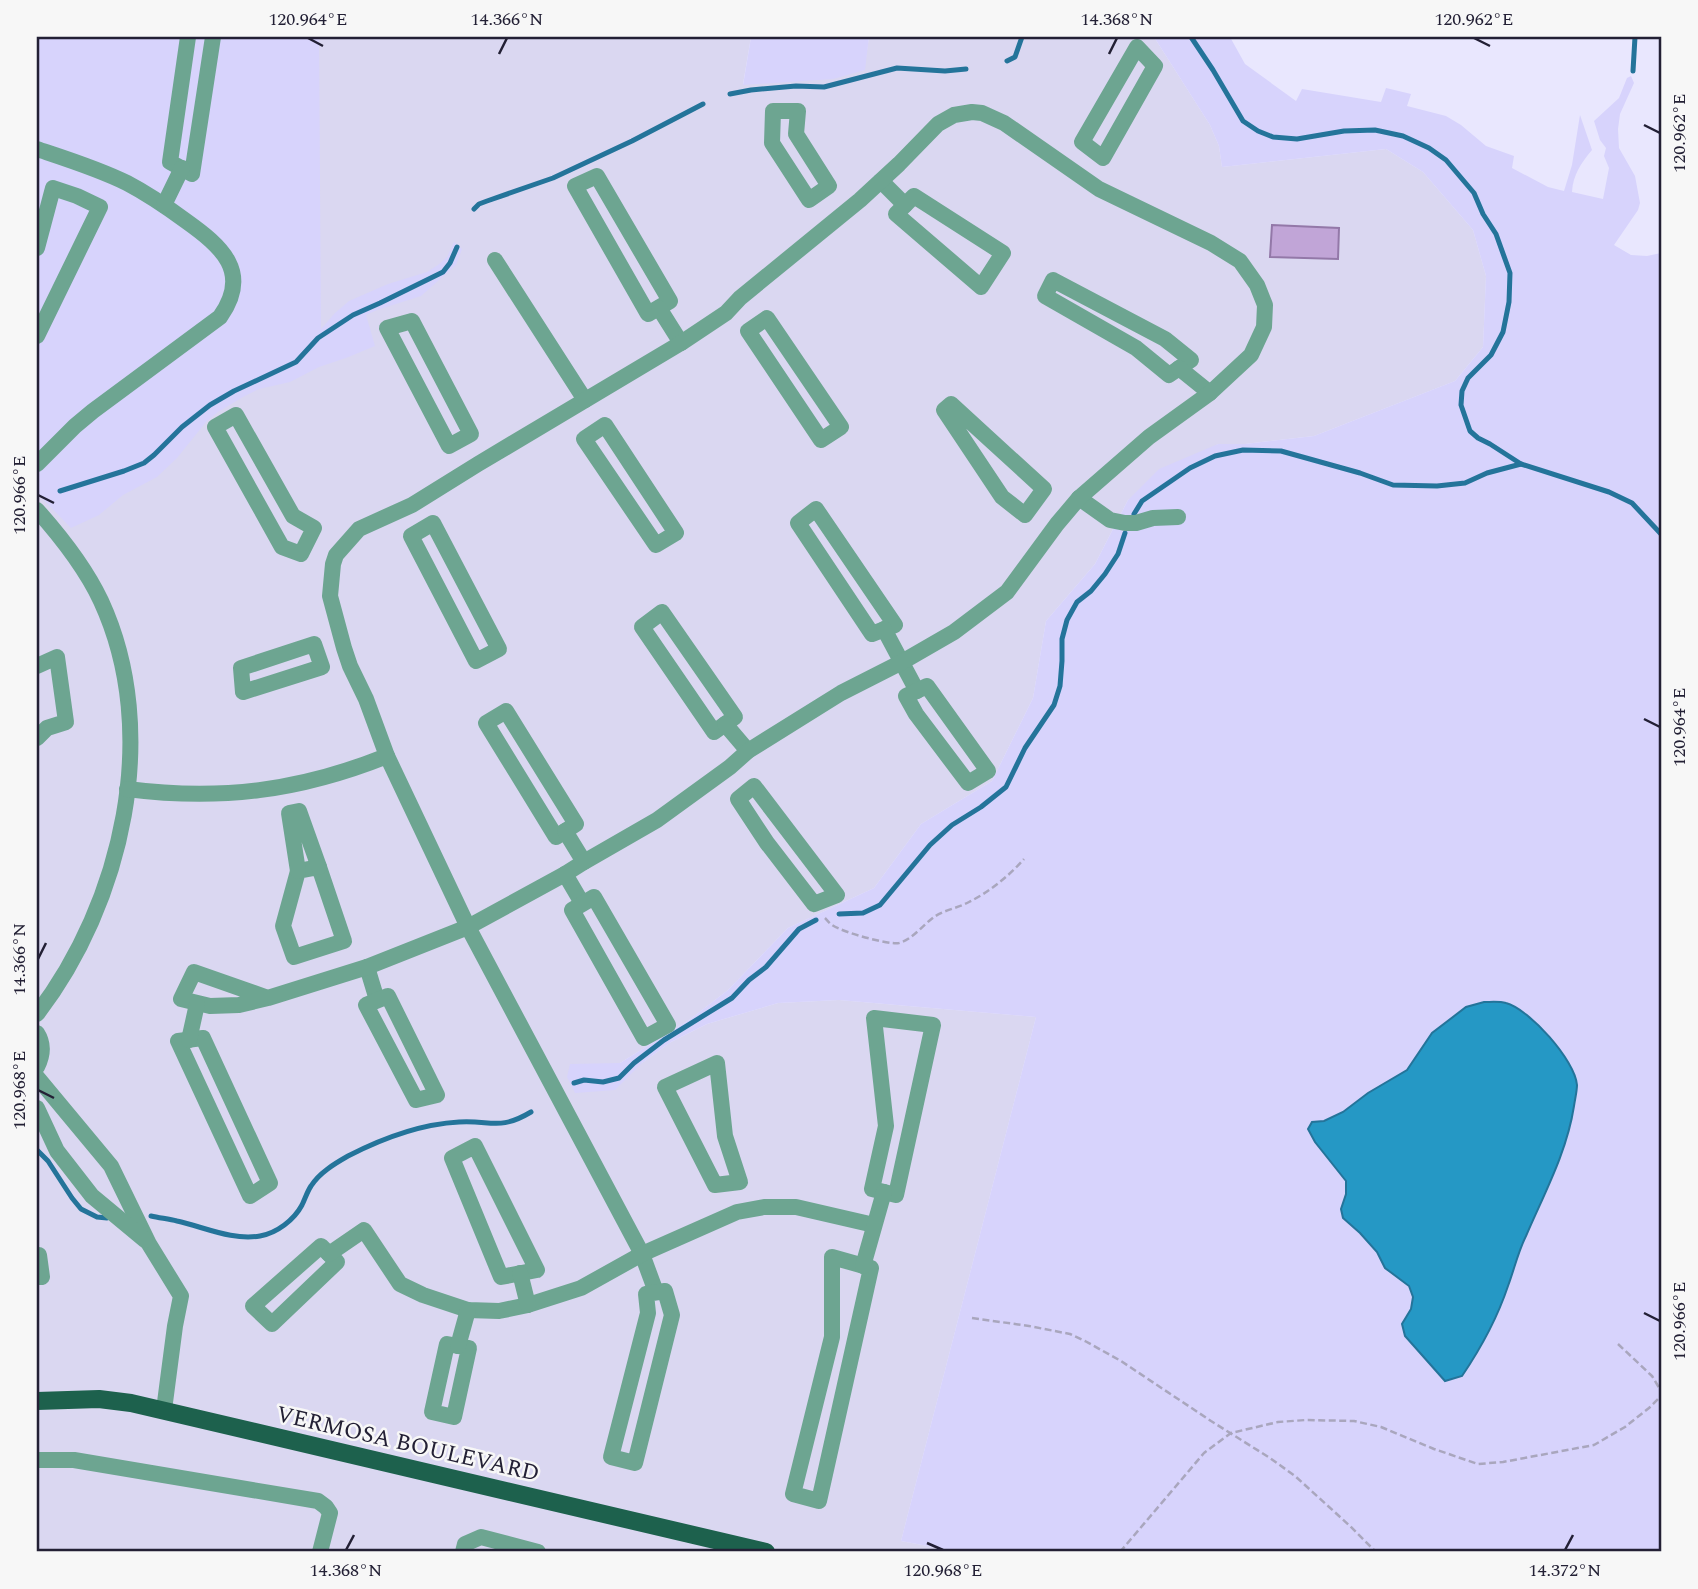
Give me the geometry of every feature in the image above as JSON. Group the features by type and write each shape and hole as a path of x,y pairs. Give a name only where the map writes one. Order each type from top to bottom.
{"main road":[{"name":"VERMOSA BOULEVARD","path":"37,1401 99,1399 164,1410 766,1552"}],"street":[{"path":"188,37 170,162 192,174 213,37"},
{"path":"1138,47 1155,66 1102,158 1092,150 1082,142 1138,47"},
{"path":"774,111 798,111 796,134 829,186 829,205 809,200 772,143 774,111"},
{"path":"268,999 194,972 181,999 210,1006 239,1005 268,999 367,967 468,927 657,820 748,751 841,693 954,632 1007,592 1079,498 1149,437 1210,393 1251,355 1264,327 1265,305 1257,285 1240,261 1211,243 1099,189 1003,123 982,113 954,115 938,124 881,181 829,205 749,311 748,331 821,440 841,427 767,318 749,311 726,313 681,343 586,415 478,464 412,505 359,529 335,555 330,596 344,648 387,756 468,927 642,1254 656,1292"},
{"path":"37,149 84,182 100,207 37,336"},
{"path":"1076,174 1092,150"},
{"path":"163,205 182,168"},
{"path":"597,176 670,301 659,308 648,314 575,186 597,176"},
{"path":"881,181 905,205"},
{"path":"37,248 53,188 84,182 128,183 208,237 228,259 233,278 226,308 212,324 75,426 37,464"},
{"path":"914,196 1003,253 981,287 896,214 905,205 914,196"},
{"path":"495,260 586,415 605,425 676,533 656,545 584,439 586,415"},
{"path":"1053,280 1165,339 1191,360 1179,368 1169,375 1136,348 1045,296 1053,280"},
{"path":"659,308 681,343"},
{"path":"412,321 471,434 460,440 449,446 387,328 412,321"},
{"path":"1179,368 1210,393"},
{"path":"951,404 1044,489 1034,503 1025,515 1002,497 944,410 951,404"},
{"path":"236,415 293,516 314,528 307,541 301,554 282,547 215,426 236,415"},
{"path":"460,440 478,464"},
{"path":"1079,498 1110,520 1125,523 1178,517"},
{"path":"1034,503 1057,524"},
{"path":"412,505 422,529"},
{"path":"816,509 895,625 884,629 872,634 797,523 816,509"},
{"path":"37,510 83,569 101,601 120,654 129,707 130,734 127,789 116,851 96,913 67,971 37,1014"},
{"path":"433,523 499,649 476,661 411,536 422,529 433,523"},
{"path":"307,541 335,555"},
{"path":"662,612 734,717 725,724 715,732 642,627 662,612"},
{"path":"884,629 917,691"},
{"path":"314,643 318,655 322,667 243,692 241,668 314,643"},
{"path":"318,655 344,648"},
{"path":"37,666 57,657 66,722 47,727 37,738"},
{"path":"927,686 988,771 968,783 906,696 917,691 927,686"},
{"path":"506,711 576,824 565,831 556,837 486,723 506,711"},
{"path":"725,724 748,751"},
{"path":"127,789 191,795 257,792 323,779 387,756"},
{"path":"730,766 745,793"},
{"path":"754,786 837,895 814,904 767,843 738,799 745,793 754,786"},
{"path":"299,811 319,867 344,941 294,957 283,926 298,872 289,813 299,811"},
{"path":"565,831 584,862"},
{"path":"298,872 319,867"},
{"path":"565,874 582,903"},
{"path":"594,897 668,1025 644,1038 572,910 582,903 594,897"},
{"path":"321,949 329,979"},
{"path":"367,967 377,1000"},
{"path":"388,996 437,1095 416,1100 366,1004 377,1000 388,996"},
{"path":"190,1040 197,1004"},
{"path":"874,1018 933,1025 897,1195 884,1192 872,1189 886,1126 874,1018"},
{"path":"37,1033 42,1056 37,1067"},
{"path":"204,1038 270,1183 250,1196 178,1041 190,1040 204,1038"},
{"path":"717,1063 725,1136 740,1182 728,1184 715,1185 665,1087 717,1063"},
{"path":"37,1077 111,1166 149,1244 181,1296 164,1410"},
{"path":"37,1108 57,1150 92,1196 149,1244"},
{"path":"475,1146 537,1270 520,1273 501,1277 452,1158 475,1146"},
{"path":"728,1184 737,1212"},
{"path":"863,1266 884,1192"},
{"path":"329,1254 363,1230 400,1284 468,1310 499,1311 580,1288 642,1254 737,1212 764,1207 796,1207 874,1225"},
{"path":"321,1246 329,1254 337,1262 272,1324 253,1306 321,1246"},
{"path":"37,1255 42,1277 37,1277"},
{"path":"832,1257 863,1266 871,1268 820,1501 793,1493 832,1337 832,1257"},
{"path":"520,1273 528,1304"},
{"path":"665,1290 672,1315 635,1463 611,1457 648,1313 646,1294 656,1292 665,1290"},
{"path":"458,1346 468,1310"},
{"path":"37,1460 74,1460 318,1501 330,1513 320,1552"},
{"path":"463,1552 465,1544 481,1537 538,1552"}],"path":[{"path":"814,904 830,925 876,940 899,943 935,916 968,903 990,889 1024,859"},
{"path":"972,1318 1047,1329 1085,1340 1295,1476 1376,1552"},
{"path":"1120,1552 1205,1453 1231,1433 1287,1421 1354,1420 1381,1427 1478,1464 1594,1445 1625,1427 1649,1408 1661,1394 1652,1376 1618,1344"}],"shaded area":[{"path":"37,37 751,37 743,84 864,70 869,37 1154,37 1210,125 1219,146 1222,167 1386,149 1423,172 1473,230 1486,276 1483,347 1455,381 1314,436 1245,444 1218,444 1128,500 1095,564 1046,621 1033,698 992,781 921,824 874,888 788,928 728,990 689,1020 620,1063 642,1063 671,1042 707,1024 778,1003 839,1000 1036,1017 901,1541 960,1552 37,1552"},
{"path":"37,37 319,37 321,329 349,301 388,284 427,272 447,257 454,242 462,249 456,265 421,296 366,315 375,346 319,367 290,382 259,389 243,397 206,422 177,458 157,477 123,495 99,515 71,528 37,493"},
{"path":"751,37 869,37 865,70 833,79 743,85"},
{"path":"1154,37 1230,37 1245,64 1296,101 1302,89 1381,102 1386,88 1411,94 1407,106 1446,116 1486,146 1514,156 1512,168 1548,187 1564,191 1572,165 1580,115 1592,150 1578,169 1572,192 1603,199 1609,168 1604,156 1606,148 1600,140 1594,121 1619,98 1627,78 1631,76 1634,83 1620,114 1618,129 1619,148 1635,176 1640,203 1614,245 1631,255 1661,253 1661,1552 960,1552 901,1541 1036,1017 839,1000 778,1003 707,1024 671,1042 642,1063 615,1090 575,1093 567,1077 570,1064 620,1063 689,1020 728,990 788,928 874,888 921,824 992,781 1033,698 1046,621 1095,564 1128,500 1159,469 1218,444 1245,444 1314,436 1455,381 1483,347 1486,276 1473,230 1423,172 1386,149 1222,167 1219,146 1210,125","holes":["1484,1002 1504,1002 1556,1043 1571,1070 1577,1084 1567,1139 1525,1238 1402,1324 1411,1309 1413,1297 1408,1286 1385,1268 1377,1252 1343,1218 1341,1209 1346,1194 1346,1181 1335,1167 1312,1122 1324,1121 1343,1112 1368,1093 1407,1070 1432,1033 1466,1007"]}],"water":[{"path":"1484,1002 1506,1003 1516,1007 1538,1025 1568,1062 1577,1090 1571,1123 1560,1156 1521,1248 1499,1310 1462,1376 1445,1381 1405,1336 1402,1324 1411,1309 1413,1297 1409,1286 1385,1268 1377,1252 1343,1218 1341,1209 1346,1194 1346,1181 1308,1129 1312,1122 1324,1121 1343,1112 1368,1093 1407,1070 1432,1033 1466,1007"}],"building":[{"path":"1272,225 1339,228 1338,259 1270,257"}],"waterway":[{"path":"1007,61 1015,57 1022,37"},
{"path":"1191,37 1243,121 1258,131 1273,137 1297,139 1344,131 1375,130 1403,136 1429,148 1446,160 1474,193 1496,234 1510,273 1509,302 1503,332 1491,355 1468,378 1462,391 1461,405 1470,431 1521,464 1609,492 1632,503 1661,534"},
{"path":"1633,71 1635,37"},
{"path":"730,94 796,86 824,87 897,68 945,71 966,69"},
{"path":"474,209 479,204 553,178 703,104"},
{"path":"60,491 144,463 210,405 296,362 318,338 353,315 443,272 457,247"},
{"path":"1134,514 1142,501 1190,468 1215,456 1243,450 1281,451 1393,485 1437,486 1465,483 1487,473 1521,464"},
{"path":"839,914 863,913 880,905 930,845 952,825 1006,787 1025,748 1054,705 1060,686 1062,639 1067,620 1077,602 1091,591 1105,574 1118,554 1125,533"},
{"path":"574,1083 584,1080 603,1082 619,1078 664,1040 732,998 766,967 799,929 816,920"},
{"path":"151,1216 239,1237 260,1236 284,1225 302,1205 314,1181 337,1162 361,1150 402,1133 431,1126 459,1122 503,1123 531,1112"},
{"path":"37,1150 48,1161 81,1209 97,1217 107,1218"}]}
